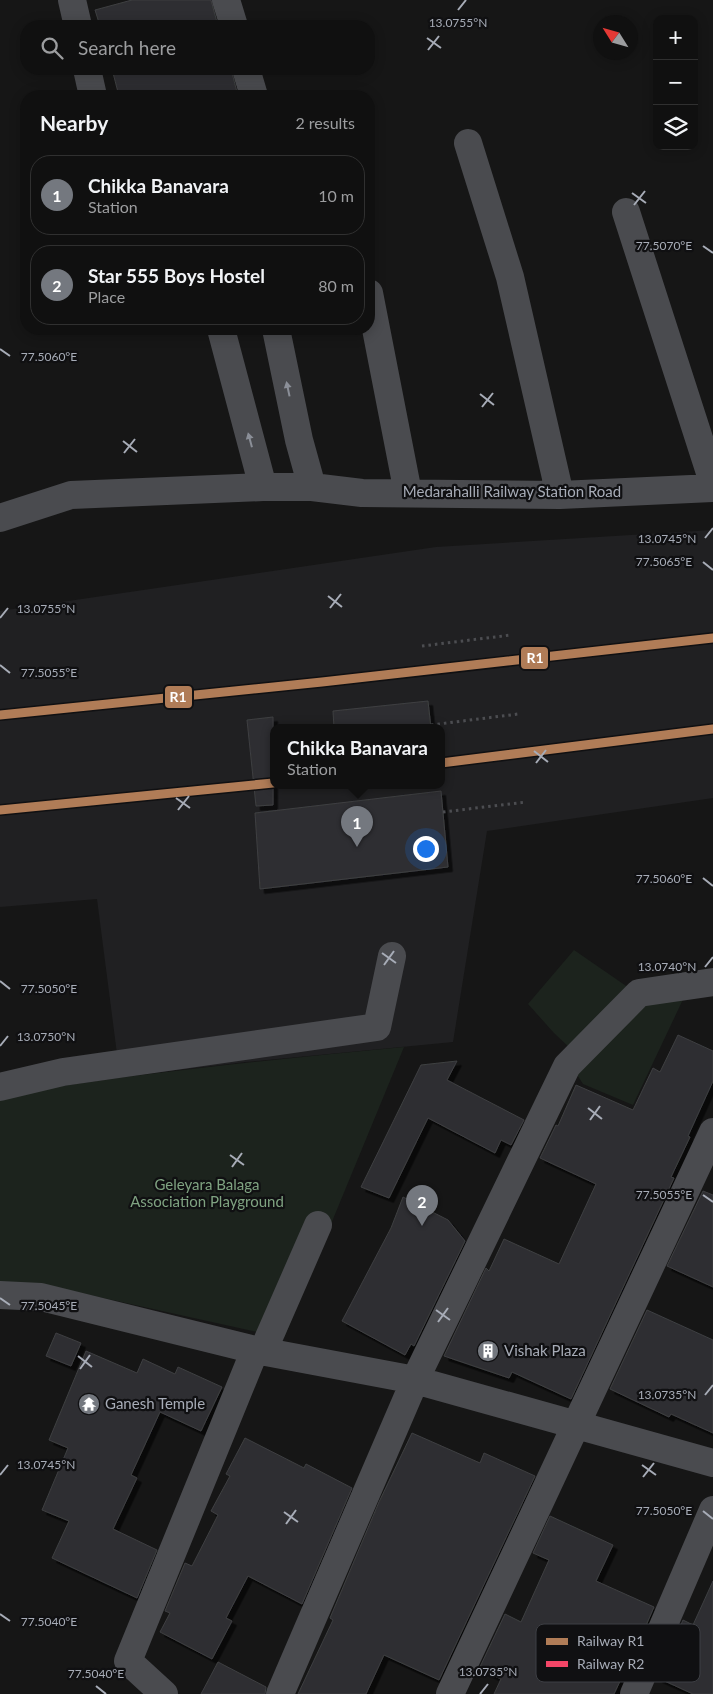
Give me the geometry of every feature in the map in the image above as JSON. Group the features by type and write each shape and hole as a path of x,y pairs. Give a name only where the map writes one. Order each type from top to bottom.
{"street":[{"path":"72,0 77,20"},
{"path":"226,0 232,20"},
{"path":"88,75 92,90"},
{"path":"248,75 252,90"},
{"path":"468,143 510,277 560,494"},
{"path":"626,212 713,482"},
{"path":"375,324 408,493"},
{"path":"223,335 263,488"},
{"path":"277,335 299,440 312,487"},
{"name":"Medarahalli Railway Station Road","path":"0,518 71,495 312,487 362,493 560,494 713,488"},
{"path":"0,1087 63,1072 377,1027 392,956"},
{"path":"280,1694 415,1380 567,1066 639,993 713,982"},
{"path":"450,1694 713,1132"},
{"path":"164,1694 128,1661 259,1351 318,1225"},
{"path":"0,1294 41,1297 259,1351 415,1380 713,1463"},
{"path":"664,1624 713,1510"},
{"path":"634,1694 639,1682"}],"path":[{"path":"422,646 511,635"},
{"path":"439,724 518,714"},
{"path":"443,812 526,802"}],"shaded area":[{"path":"713,530 713,798 487,831 453,1042 245,1062 120,1077 97,899 0,907 0,611 436,547"}],"green space":[{"path":"574,950 632,990 572,1050 528,1004"},
{"path":"687,991 633,1105 583,1084 572,1067 641,998"},
{"name":"Geleyara Balaga Association Playground","path":"404,1047 284,1338 40,1284 0,1286 0,1096 151,1074"}],"building":[{"path":"132,0 211,0 216,20 98,20 95,10"},
{"path":"114,75 233,75 236,90 117,90"},
{"path":"428,701 431,724 334,724 333,711"},
{"path":"273,717 273,724 270,724 270,789 273,789 273,805 256,806 247,720"},
{"path":"441,791 448,867 260,889 255,813"},
{"path":"678,1035 713,1051 713,1081 671,1177 674,1178 571,1399 512,1372 509,1378 444,1356 486,1268 489,1271 504,1239 559,1264 596,1184 540,1158 556,1125 558,1126 576,1085 633,1110 653,1068 660,1072"},
{"path":"457,1061 447,1080 524,1120 511,1145 501,1140 495,1153 428,1118 389,1198 361,1187 421,1065"},
{"path":"703,1191 713,1195 713,1287 667,1266"},
{"path":"403,1197 448,1220 465,1241 414,1346 411,1344 405,1355 342,1321 391,1228"},
{"path":"647,1310 713,1340 713,1433 671,1414 669,1417 610,1389"},
{"path":"56,1333 81,1343 71,1366 46,1356"},
{"path":"86,1351 137,1373 143,1359 175,1374 178,1367 222,1387 201,1431 160,1412 131,1475 137,1478 113,1529 157,1550 137,1598 52,1558 69,1521 42,1510 68,1448 49,1440"},
{"path":"412,1433 480,1463 484,1453 535,1476 439,1680 384,1655 366,1694 298,1694 333,1620 330,1618 379,1502"},
{"path":"245,1438 304,1468 306,1464 352,1488 302,1604 248,1576 226,1618 232,1621 212,1659 160,1632 170,1613 165,1611 185,1563 192,1566 218,1515 211,1511 230,1476 226,1474"},
{"path":"550,1516 613,1545 596,1581 654,1607 647,1624 536,1624 536,1682 620,1682 614,1694 494,1694 501,1679 479,1669 505,1614 521,1622 549,1560 533,1553"},
{"path":"713,1581 713,1694 693,1694 667,1682 700,1682 700,1624 693,1624"},
{"path":"683,1620 691,1624 681,1624"},
{"path":"218,1662 266,1687 265,1694 201,1694"}],"railway":[{"path":"445,762 713,729"},
{"path":"0,810 270,783"}],"rail line":[{"name":"R1","path":"0,715 322,682 713,638"},
{"name":"R1","path":"445,762 713,729"},
{"name":"R1","path":"0,810 270,783"}],"place":[{"name":"Chikka Banavara","path":"357,847"},
{"name":"Star 555 Boys Hostel","path":"422,1226"},
{"name":"Vishak Plaza","path":"488,1351"},
{"name":"Ganesh Temple","path":"89,1404"}]}
